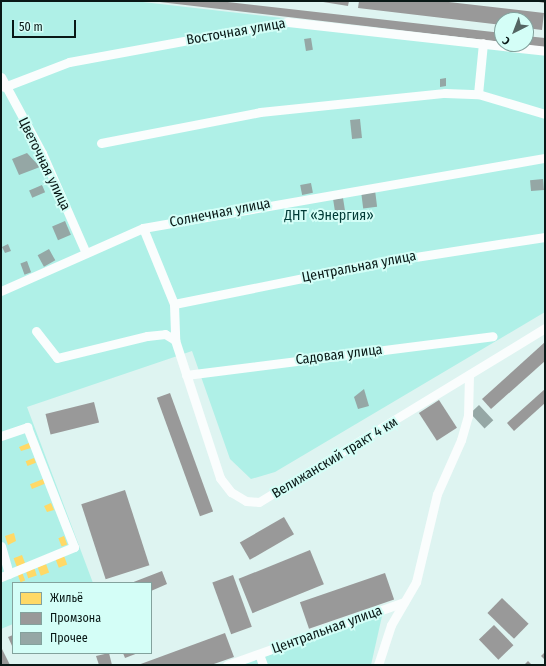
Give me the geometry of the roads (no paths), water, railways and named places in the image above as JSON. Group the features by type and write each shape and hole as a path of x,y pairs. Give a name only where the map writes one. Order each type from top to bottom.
{"street":[{"name":"Восточная улица","path":"4,87 70,62 288,22 545,51"},
{"path":"478,94 483,43"},
{"name":"Цветочная улица","path":"1,77 4,87 42,153 86,253"},
{"path":"101,143 260,112 445,93 478,94 545,114"},
{"name":"Солнечная улица","path":"1,291 143,228 545,158"},
{"path":"143,228 174,304"},
{"name":"Центральная улица","path":"174,304 383,262 545,237"},
{"name":"Велижанский тракт 4 км","path":"174,304 175,340 220,478 231,492 246,502 259,502 469,376 545,328"},
{"path":"36,331 56,358 147,336 165,334 175,340"},
{"name":"Садовая улица","path":"186,375 493,336"},
{"path":"378,665 391,625 416,582 437,494 461,440 468,416 469,376"},
{"path":"1,436 27,427 74,547 5,575 1,546"},
{"name":"Центральная улица","path":"227,665 404,602"},
{"path":"259,654 263,665"}],"park label":[{"name":"ДНТ «Энергия»","path":"329,216"}]}
